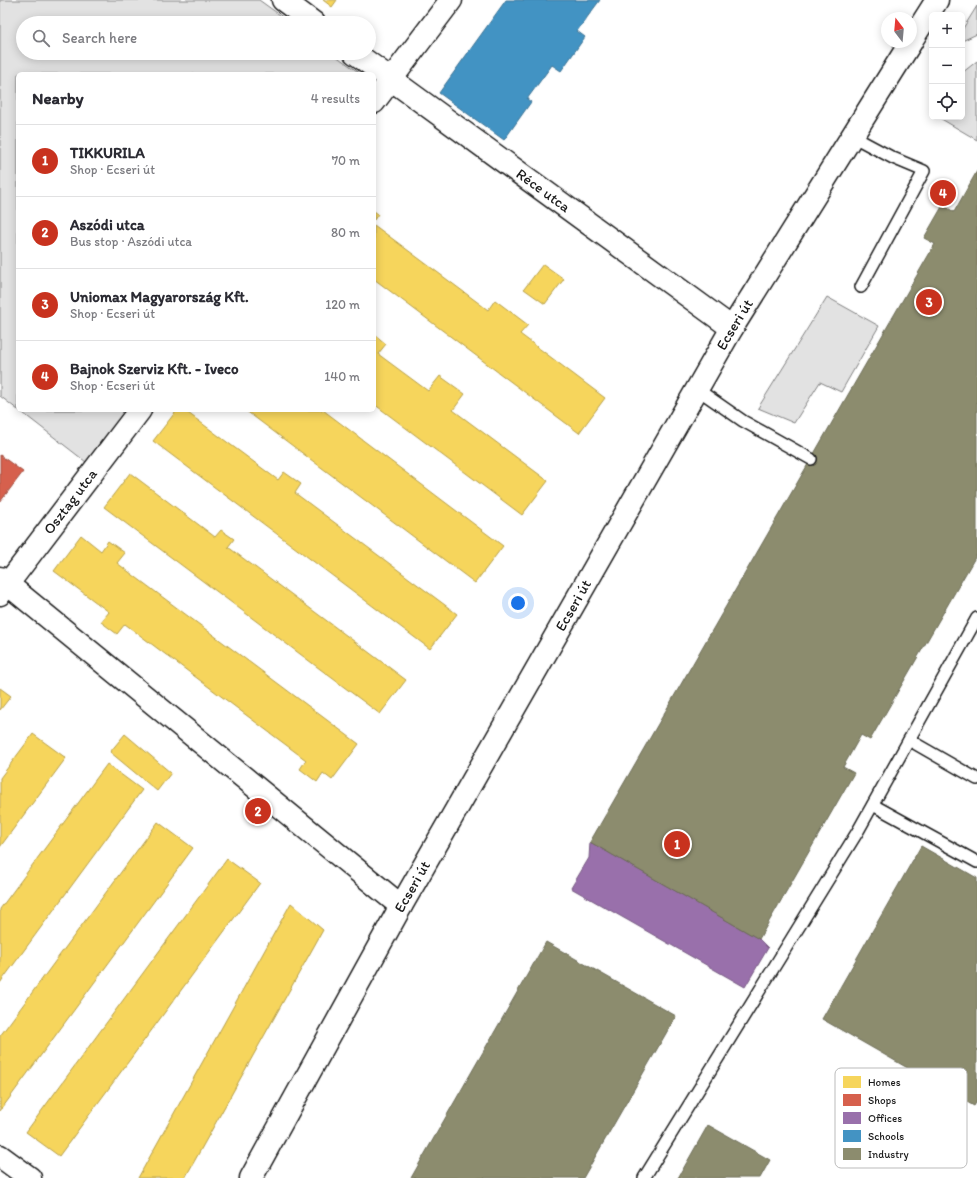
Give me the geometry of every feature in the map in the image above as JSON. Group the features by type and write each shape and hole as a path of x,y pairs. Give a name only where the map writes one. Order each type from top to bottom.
{"street":[{"path":"283,0 305,16"},
{"path":"376,99 451,0"},
{"name":"Ecseri út","path":"917,32 937,0"},
{"name":"Ecseri út","path":"251,1178 401,906 732,328 907,48"},
{"name":"Réce utca","path":"364,60 732,328"},
{"name":"Osztag utca","path":"2,586 138,412"},
{"path":"2,586 401,906"},
{"path":"0,1156 30,1178"}],"lane":[{"path":"852,136 893,158 924,171 861,287"},
{"path":"698,389 743,421 811,459"},
{"path":"644,1178 850,844 977,618"},
{"path":"908,740 977,779"},
{"path":"873,805 977,862"}],"shaded area":[{"path":"0,0 259,0 281,16 16,16 16,60 342,60 358,72 16,72 16,408 0,396"},
{"path":"977,6 977,34 965,40 965,25"},
{"path":"977,61 977,140 943,120 965,120 965,71"},
{"path":"827,297 879,326 841,392 820,382 794,423 758,408"},
{"path":"22,412 124,412 86,462"}],"building: Homes":[{"path":"323,0 337,0 332,7"},
{"path":"376,226 488,310 495,300 528,325 520,334 605,398 579,433 376,281"},
{"path":"543,264 564,279 545,304 524,289"},
{"path":"376,336 386,344 378,354 428,391 440,376 465,394 453,410 548,481 522,515 376,406"},
{"path":"175,412 187,412 278,480 284,472 301,484 295,493 457,614 430,649 153,441"},
{"path":"248,412 326,412 503,546 475,583"},
{"path":"130,473 215,537 221,530 234,539 228,547 406,680 380,714 104,507"},
{"path":"81,535 101,551 108,541 125,553 117,563 359,744 332,780 323,773 317,782 300,769 306,760 125,624 117,634 101,622 109,612 54,571"},
{"path":"0,688 11,696 0,710"},
{"path":"33,734 66,758 0,847 0,778"},
{"path":"125,734 171,773 157,791 110,752"},
{"path":"107,764 142,790 0,983 0,909"},
{"path":"158,822 193,848 0,1111 0,1036"},
{"path":"227,859 260,883 59,1156 26,1132"},
{"path":"291,903 323,930 185,1178 138,1178"}],"building: Shops":[{"path":"977,172 977,266 938,244"},
{"path":"0,455 23,472 0,502"}],"building: Offices":[{"path":"590,842 759,939 768,948 745,987 571,888 589,858"}],"building: Schools":[{"path":"506,0 600,0 577,31 585,37 561,71 552,65 527,99 531,102 504,140 439,93"}],"building: Industry":[{"path":"977,171 977,554 870,740 861,735 843,767 854,773 759,939 590,842 935,244 924,238 943,205 954,212"},
{"path":"921,846 977,878 977,1101 974,1106 967,1102 967,1068 908,1068 822,1019"},
{"path":"546,942 676,1016 583,1178 411,1178"},
{"path":"708,1125 770,1160 760,1178 678,1178"}],"place":[{"name":"Bajnok Szerviz Kft. - Iveco","path":"943,193"},
{"name":"Uniomax Magyarország Kft.","path":"929,302"},
{"name":"Aszódi utca","path":"258,811"},
{"name":"TIKKURILA","path":"677,844"}]}
